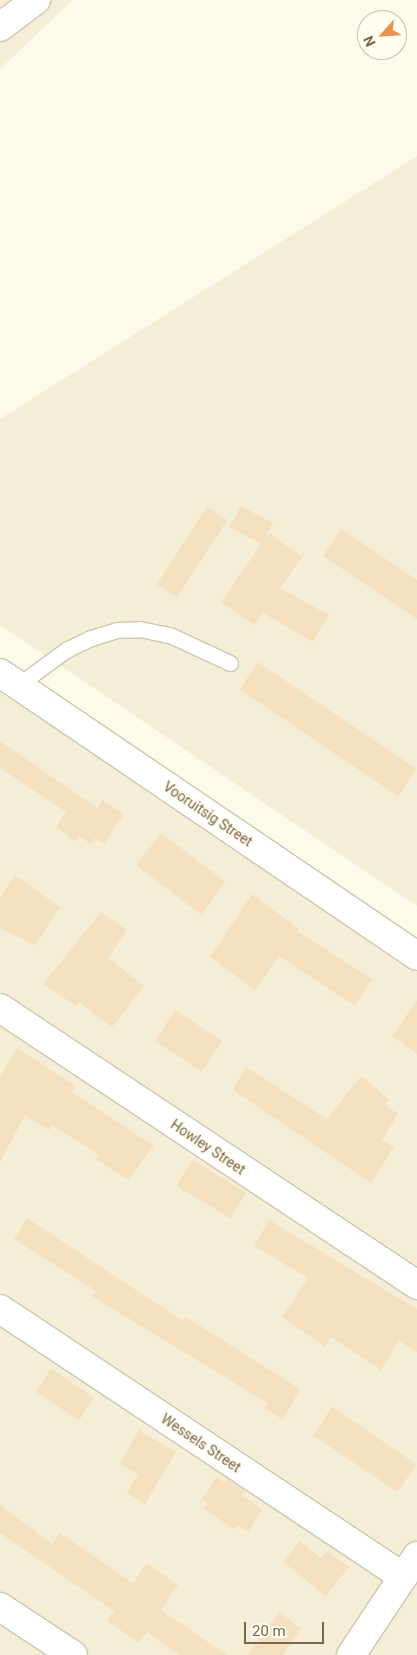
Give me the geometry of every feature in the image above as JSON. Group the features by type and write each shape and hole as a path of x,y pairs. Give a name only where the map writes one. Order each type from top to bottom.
{"street":[{"path":"0,27 36,0"},
{"name":"Vooruitsig Street","path":"9,679 417,956"},
{"name":"Howley Street","path":"0,1008 417,1285"},
{"name":"Wessels Street","path":"0,1309 410,1567"},
{"path":"351,1655 410,1567"},
{"path":"0,1607 73,1655"}],"lane":[{"path":"9,679 91,638 117,630 140,629 172,636 230,664"}],"shaded area":[{"path":"0,0 73,0 0,69"},
{"path":"417,156 417,906 0,625 0,419"},
{"path":"0,686 417,967 417,1655 0,1655"}],"building":[{"path":"241,506 273,523 262,544 230,527"},
{"path":"207,507 227,520 177,597 157,584"},
{"path":"341,529 417,580 417,619 323,556"},
{"path":"269,533 302,557 280,588 329,615 313,642 263,613 254,625 221,602"},
{"path":"258,662 416,769 398,796 240,689"},
{"path":"0,741 97,808 102,800 124,814 104,844 95,838 91,844 79,836 75,841 56,827 66,812 0,768"},
{"path":"161,833 226,882 201,914 136,866"},
{"path":"15,875 60,907 35,945 0,928 0,898"},
{"path":"252,894 299,929 297,931 372,979 355,1006 279,956 255,990 210,957"},
{"path":"101,912 127,930 108,958 144,986 112,1027 79,1002 76,1006 43,984"},
{"path":"417,1000 417,1054 392,1036"},
{"path":"175,1010 222,1040 202,1072 155,1041"},
{"path":"17,1048 76,1086 72,1092 154,1146 128,1180 96,1159 99,1155 52,1125 49,1130 25,1115 0,1162 0,1076"},
{"path":"246,1067 327,1119 361,1076 389,1099 385,1105 398,1114 382,1140 394,1147 371,1183 233,1090"},
{"path":"192,1160 246,1192 231,1218 177,1186"},
{"path":"27,1218 183,1321 186,1317 300,1389 283,1420 264,1408 267,1403 92,1296 96,1291 14,1239"},
{"path":"269,1220 417,1309 417,1352 399,1341 381,1370 331,1337 325,1347 282,1317 308,1278 254,1246"},
{"path":"51,1369 94,1398 79,1420 36,1391"},
{"path":"332,1407 417,1464 398,1492 313,1435"},
{"path":"139,1430 176,1452 145,1504 127,1493 138,1475 120,1463"},
{"path":"217,1477 225,1483 227,1479 245,1491 242,1495 262,1510 248,1532 238,1525 234,1529 204,1509 208,1503 202,1499"},
{"path":"0,1505 52,1544 60,1533 133,1583 147,1563 178,1585 161,1610 227,1655 179,1655 147,1632 139,1643 107,1621 114,1611 0,1533"},
{"path":"299,1541 321,1558 327,1551 349,1567 326,1596 283,1562"},
{"path":"280,1612 301,1629 283,1655 247,1655"}]}
